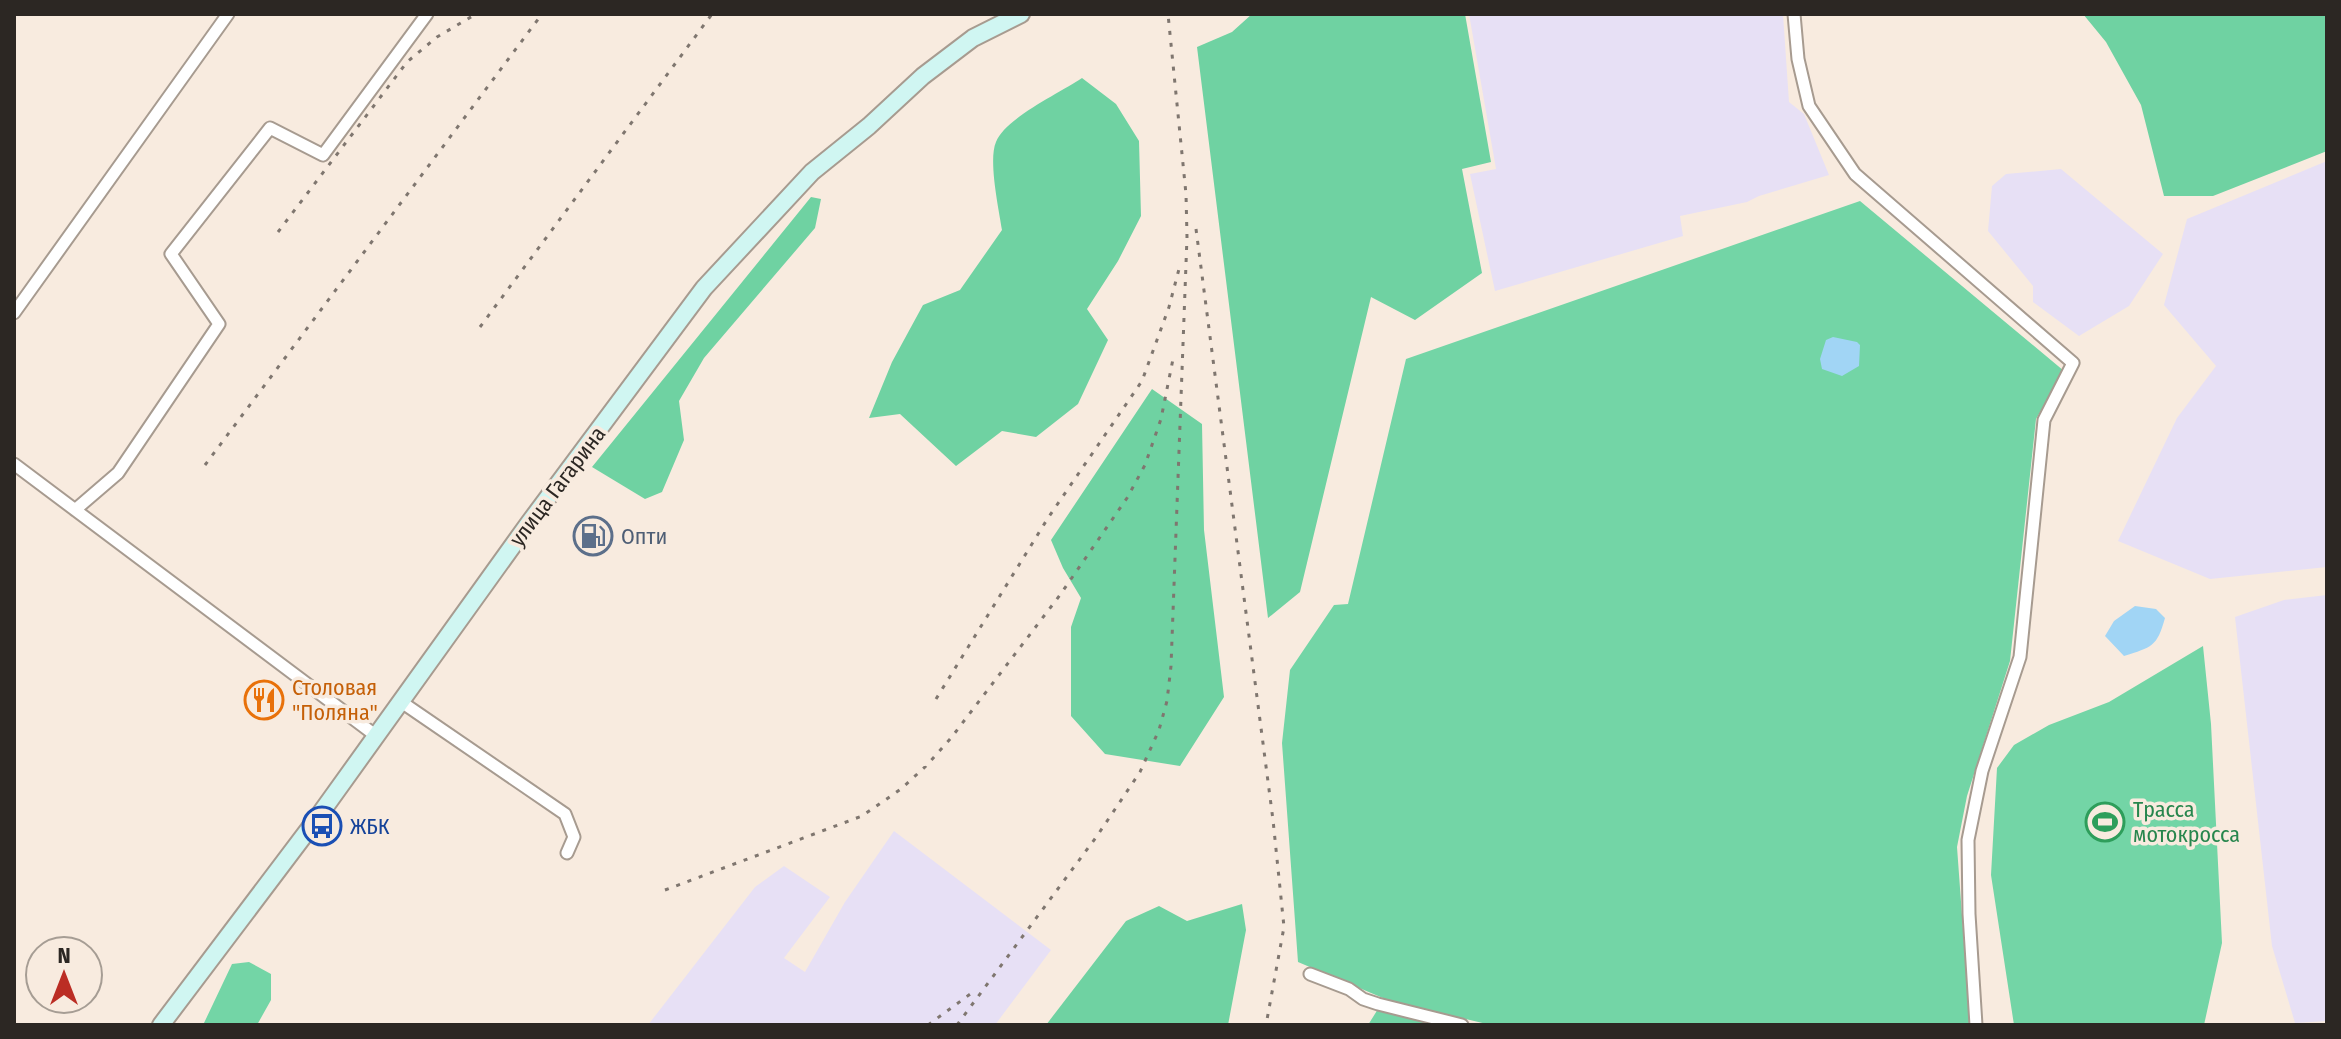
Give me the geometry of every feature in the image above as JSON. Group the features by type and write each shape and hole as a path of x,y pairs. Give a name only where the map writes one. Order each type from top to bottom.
{"main road":[{"name":"улица Гагарина","path":"161,1025 704,288 812,172 869,126 923,76 973,38 1021,14"}],"street":[{"path":"14,313 228,14"},
{"path":"75,510 118,473 219,324 171,254 270,128 323,155 427,14"},
{"path":"1794,14 1798,59 1809,106 1855,174 2073,363 2044,420 2020,657 1982,771 1968,840 1976,1025"},
{"path":"14,464 375,735"},
{"path":"400,701 565,814 574,837 567,853"},
{"path":"1310,974 1349,989 1363,999 1462,1025"}],"shaded area":[{"path":"1469,14 1783,14 1789,102 1804,114 1829,175 1747,202 1680,216 1683,236 1495,291 1470,174 1496,169"},
{"path":"2327,161 2327,567 2210,579 2118,541 2177,418 2216,366 2164,305 2187,219"},
{"path":"2061,169 2163,254 2129,306 2079,336 2033,302 2033,286 1988,231 1992,186 2006,174"},
{"path":"2327,595 2327,1021 2295,1023 2272,946 2235,617 2284,600"},
{"path":"894,831 1051,950 995,1025 648,1025 755,887 784,866 830,897 784,958 805,972 845,902"}],"green space":[{"path":"1252,14 1465,14 1491,162 1462,169 1482,273 1415,320 1371,297 1300,592 1268,618 1197,47 1232,32"},
{"path":"2083,14 2327,14 2327,151 2213,196 2164,196 2141,105 2106,42"},
{"path":"1082,78 1116,104 1139,141 1141,216 1118,261 1087,309 1108,340 1078,404 1036,437 1002,431 956,466 900,414 869,418 892,362 923,305 960,290 1002,230 993,161 1001,133 1021,115"},
{"path":"811,197 821,199 815,228 704,358 679,401 684,440 662,492 645,499 592,467"},
{"path":"1860,201 2064,371 2036,419 2010,661 1967,796 1957,847 1970,1025 1491,1025 1390,1001 1298,962 1282,743 1290,670 1334,605 1348,604 1406,359"},
{"path":"1152,389 1202,424 1204,530 1224,697 1180,766 1105,754 1071,716 1071,627 1081,598 1051,540"},
{"name":"Трасса мотокросса","path":"2203,646 2211,724 2222,943 2204,1025 2014,1025 1991,875 1997,768 2014,745 2049,725 2109,702"},
{"path":"1242,904 1246,930 1228,1025 1046,1025 1126,921 1159,906 1187,921"},
{"path":"249,962 271,974 271,1000 257,1025 200,1025 204,1023 232,964"},
{"path":"1378,1009 1440,1025 1368,1025"}],"water":[{"path":"1833,337 1860,345 1859,366 1842,376 1822,369 1820,359 1826,340"},
{"path":"2135,606 2156,609 2165,618 2152,644 2124,656 2105,636 2114,621"}],"railway":[{"path":"278,232 407,62 437,37 476,14"},
{"path":"205,465 542,14"},
{"path":"480,327 712,14"},
{"path":"957,1025 1097,836 1140,772 1159,730 1167,701 1171,666 1187,237 1186,194 1168,14"},
{"path":"1196,229 1273,820 1284,927 1266,1025"},
{"path":"936,699 1048,518 1142,381 1169,307 1179,269"},
{"path":"665,890 862,816 901,789 926,766 951,738 1060,595 1127,498 1145,465 1161,419 1173,359"},
{"path":"928,1025 973,992"}],"place":[{"name":"Опти","path":"593,536"},
{"name":"Столовая \"Поляна\"","path":"264,700"},
{"name":"Трасса мотокросса","path":"2105,822"},
{"name":"ЖБК","path":"322,826"}]}
